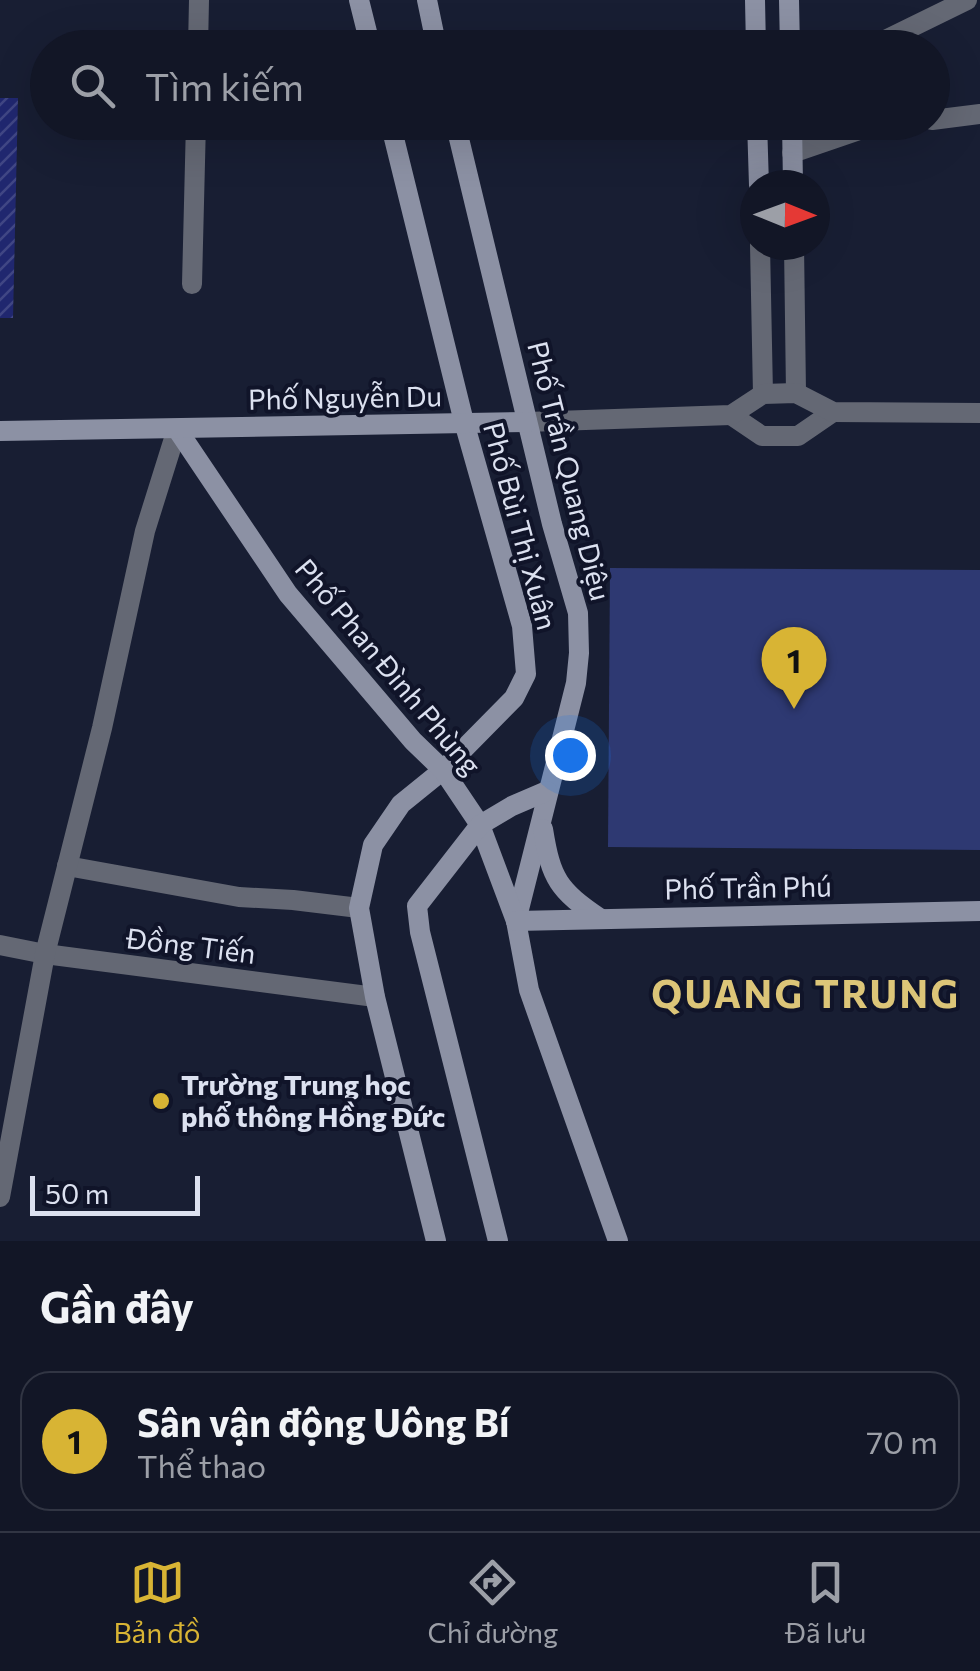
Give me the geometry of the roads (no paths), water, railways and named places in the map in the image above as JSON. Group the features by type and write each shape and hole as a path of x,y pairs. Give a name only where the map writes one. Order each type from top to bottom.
{"main road":[{"path":"359,0 366,30"},
{"path":"427,0 434,30"},
{"path":"755,0 756,30"},
{"path":"789,0 790,30"},
{"name":"Phố Bùi Thị Xuân","path":"394,140 464,422 522,626 526,674 514,698 442,770 401,804 373,845 359,908 375,997 436,1241"},
{"name":"Phố Trần Quang Diệu","path":"459,140 578,613 576,683 516,920"},
{"path":"758,140 759,170"},
{"path":"792,140 793,170"},
{"name":"Phố Nguyễn Du","path":"0,431 527,422"},
{"name":"Phố Phan Đình Phùng","path":"177,430 288,594 442,770 480,825 516,920 529,990 618,1241"},
{"path":"498,1241 417,914 420,899 480,825 547,791"},
{"path":"541,817 556,881 601,919"},
{"name":"Phố Trần Phú","path":"516,920 980,912"}],"street":[{"path":"198,30 199,0"},
{"path":"905,30 966,0"},
{"path":"950,118 980,114"},
{"path":"192,284 196,140"},
{"path":"792,153 830,140"},
{"path":"760,260 764,394"},
{"path":"794,260 796,393"},
{"path":"833,412 798,436 762,436 731,415 764,394 796,393 833,412 980,414"},
{"name":"Phố Nguyễn Du","path":"527,422 731,415"},
{"path":"0,1197 45,954 102,728 145,531 177,430"},
{"path":"67,866 239,897 359,908"},
{"name":"Đồng Tiến","path":"0,946 375,997"}],"place":[{"name":"Sân vận động Uông Bí","path":"794,709"},
{"name":"Trường Trung học phổ thông Hồng Đức","path":"161,1101"}],"district":[{"name":"QUANG TRUNG","path":"806,995"}]}
